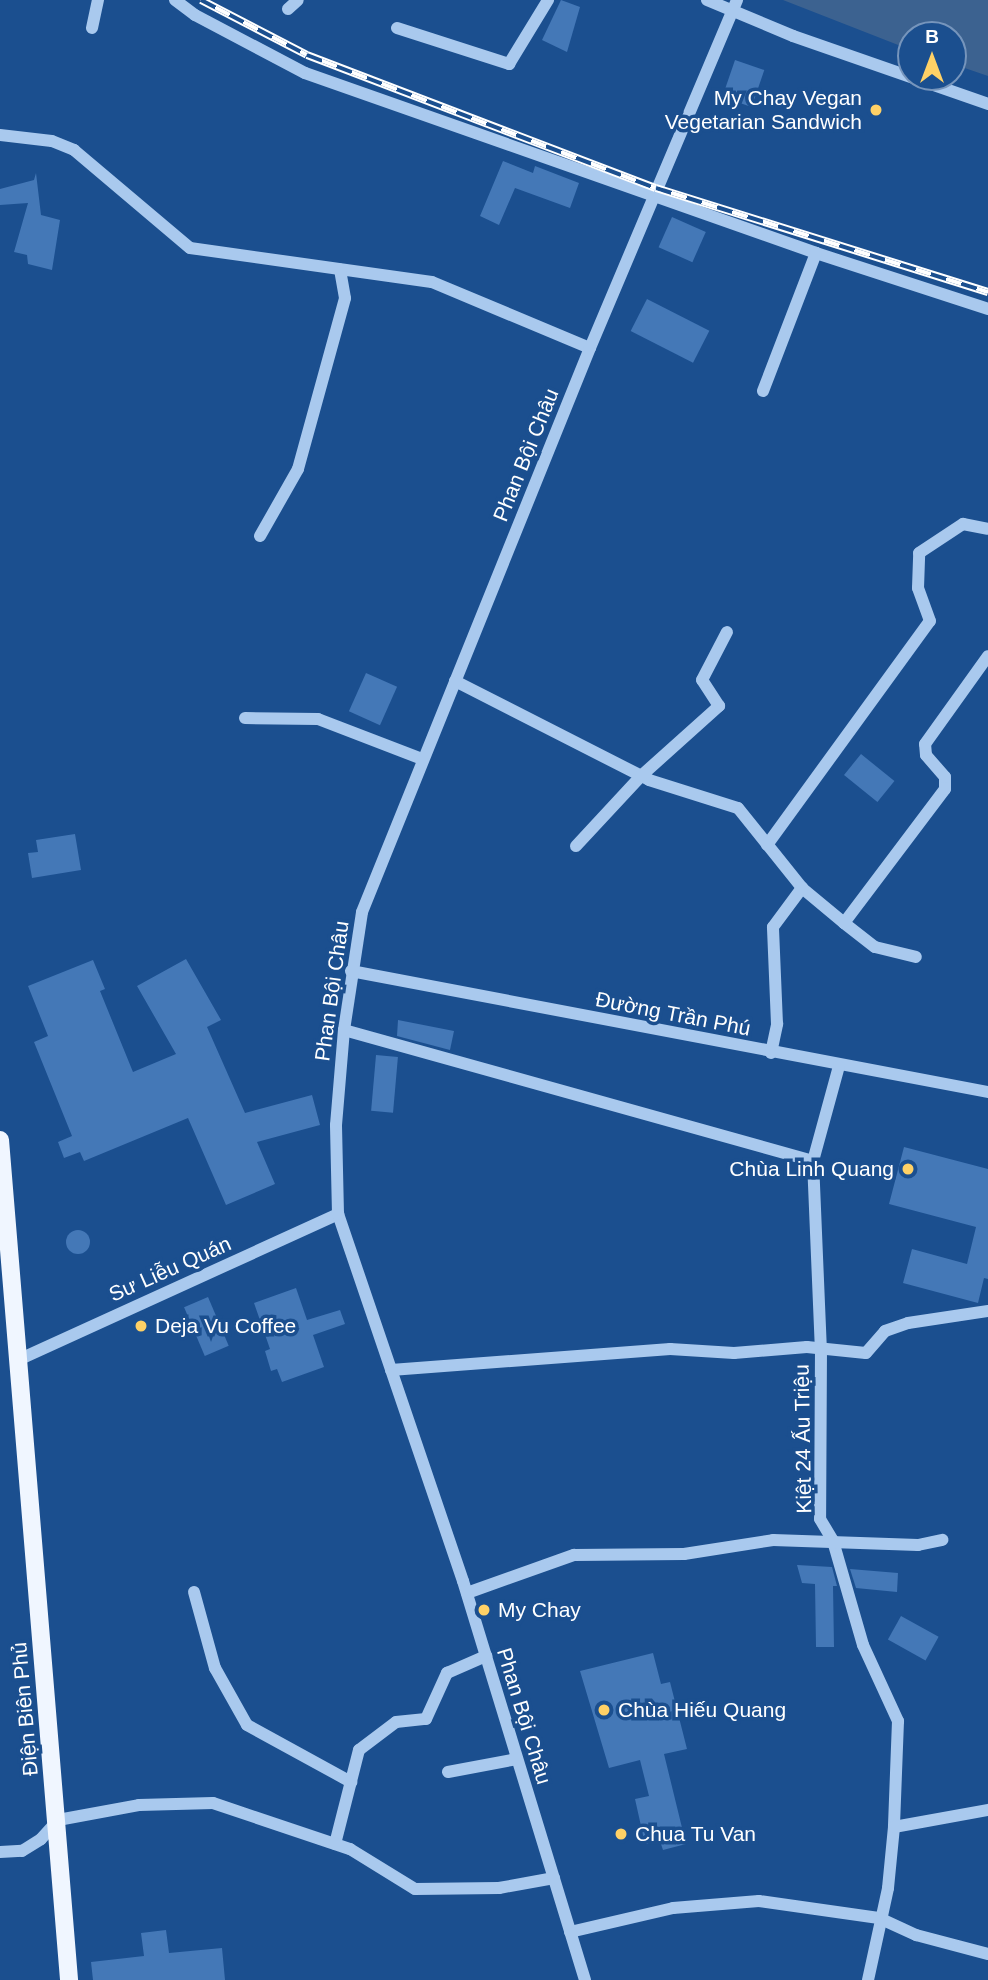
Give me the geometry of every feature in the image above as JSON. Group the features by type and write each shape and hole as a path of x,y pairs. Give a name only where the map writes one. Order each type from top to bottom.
{"main road":[{"name":"Điện Biên Phủ","path":"0,1140 2,1193 58,1820 69,1980"}],"street":[{"path":"92,29 98,0"},
{"path":"174,0 195,15 306,73 816,253 988,309"},
{"path":"397,29 509,64 548,0"},
{"path":"707,0 735,6 925,85 988,104"},
{"name":"Phan Bội Châu","path":"584,1980 467,1593 338,1214 336,1125 351,971 362,912 590,348 735,6"},
{"path":"0,135 52,141 74,150 190,247 450,287 590,348"},
{"path":"764,391 816,253"},
{"path":"260,536 298,469 345,299 340,269"},
{"path":"767,845 930,621 918,588 919,553 963,524 988,529"},
{"path":"576,846 641,776 719,706 702,680 727,632"},
{"path":"844,923 945,789 945,777 926,755 925,744 988,656"},
{"path":"455,681 641,776 738,808 802,888 875,947 916,957"},
{"path":"245,718 318,719 422,759"},
{"path":"771,1053 777,1024 773,927 802,888"},
{"name":"Đường Trần Phú","path":"351,971 839,1066 988,1092"},
{"path":"344,1030 813,1161"},
{"name":"Kiệt 24 Ấu Triệu","path":"839,1066 813,1161 821,1348 820,1519 833,1541 863,1645 898,1721 894,1827 888,1888 867,1980"},
{"name":"Sư Liễu Quán","path":"18,1360 338,1214"},
{"path":"391,1370 552,1355 821,1348 866,1353 885,1331 908,1323 988,1311"},
{"path":"467,1593 574,1555 684,1554 774,1540 918,1545 942,1540"},
{"path":"194,1592 215,1668 247,1725 351,1782"},
{"path":"335,1844 359,1750 396,1722 426,1719 447,1673 486,1656"},
{"path":"448,1772 517,1759"},
{"path":"0,1852 22,1851 41,1839 58,1820 139,1805 213,1803 335,1844 415,1889 499,1888 554,1878"},
{"path":"894,1827 988,1810"},
{"path":"570,1932 673,1908 759,1901 879,1918 916,1935 988,1954"}],"water":[{"path":"783,0 988,0 988,76 967,69 967,21 897,21 897,45"}],"building":[{"path":"561,0 580,7 567,52 542,40"},
{"path":"735,60 764,70 752,107 722,97"},
{"path":"503,161 533,173 535,166 579,183 570,208 515,188 499,225 480,216"},
{"path":"36,173 41,215 60,220 52,270 28,264 27,255 14,252 28,203 0,205 0,189 34,180"},
{"path":"672,217 706,232 692,262 659,247"},
{"path":"647,299 709,331 693,363 631,331"},
{"path":"366,673 397,687 380,725 349,711"},
{"path":"861,754 894,781 877,802 844,775"},
{"path":"75,834 81,870 32,878 28,853 38,852 36,840"},
{"path":"186,959 221,1020 207,1027 245,1113 312,1095 320,1125 257,1142 275,1184 226,1205 188,1118 84,1161 80,1152 64,1158 58,1142 72,1136 34,1042 48,1036 28,986 93,960 105,989 100,991 133,1072 176,1054 137,986"},
{"path":"398,1020 454,1031 450,1050 397,1036"},
{"path":"376,1055 398,1057 393,1113 371,1111"},
{"path":"904,1147 988,1169 988,1279 984,1278 978,1303 903,1283 912,1249 967,1264 976,1227 889,1204"},
{"path":"78,1230 87,1233 90,1242 87,1251 78,1254 69,1251 66,1242 69,1233"},
{"path":"296,1288 307,1320 340,1310 345,1324 313,1335 324,1367 282,1382 277,1369 271,1371 265,1351 270,1349 254,1303"},
{"path":"208,1297 229,1346 205,1356 184,1307"},
{"path":"797,1565 832,1567 837,1586 833,1586 834,1647 816,1647 815,1584 802,1583"},
{"path":"850,1569 898,1573 897,1592 856,1588"},
{"path":"901,1616 939,1637 926,1660 888,1640"},
{"path":"653,1653 661,1684 670,1682 687,1749 664,1754 686,1844 663,1850 660,1841 645,1844 635,1799 649,1796 640,1760 609,1768 580,1671"},
{"path":"166,1930 169,1953 222,1948 225,1980 93,1980 91,1962 144,1956 141,1933"}],"railway":[{"path":"201,0 307,55 656,188 988,292"}],"place":[{"name":"My Chay Vegan Vegetarian Sandwich","path":"876,110"},
{"name":"Chùa Linh Quang","path":"908,1169"},
{"name":"Deja Vu Coffee","path":"141,1326"},
{"name":"My Chay","path":"484,1610"},
{"name":"Chùa Hiếu Quang","path":"604,1710"},
{"name":"Chua Tu Van","path":"621,1834"}]}
